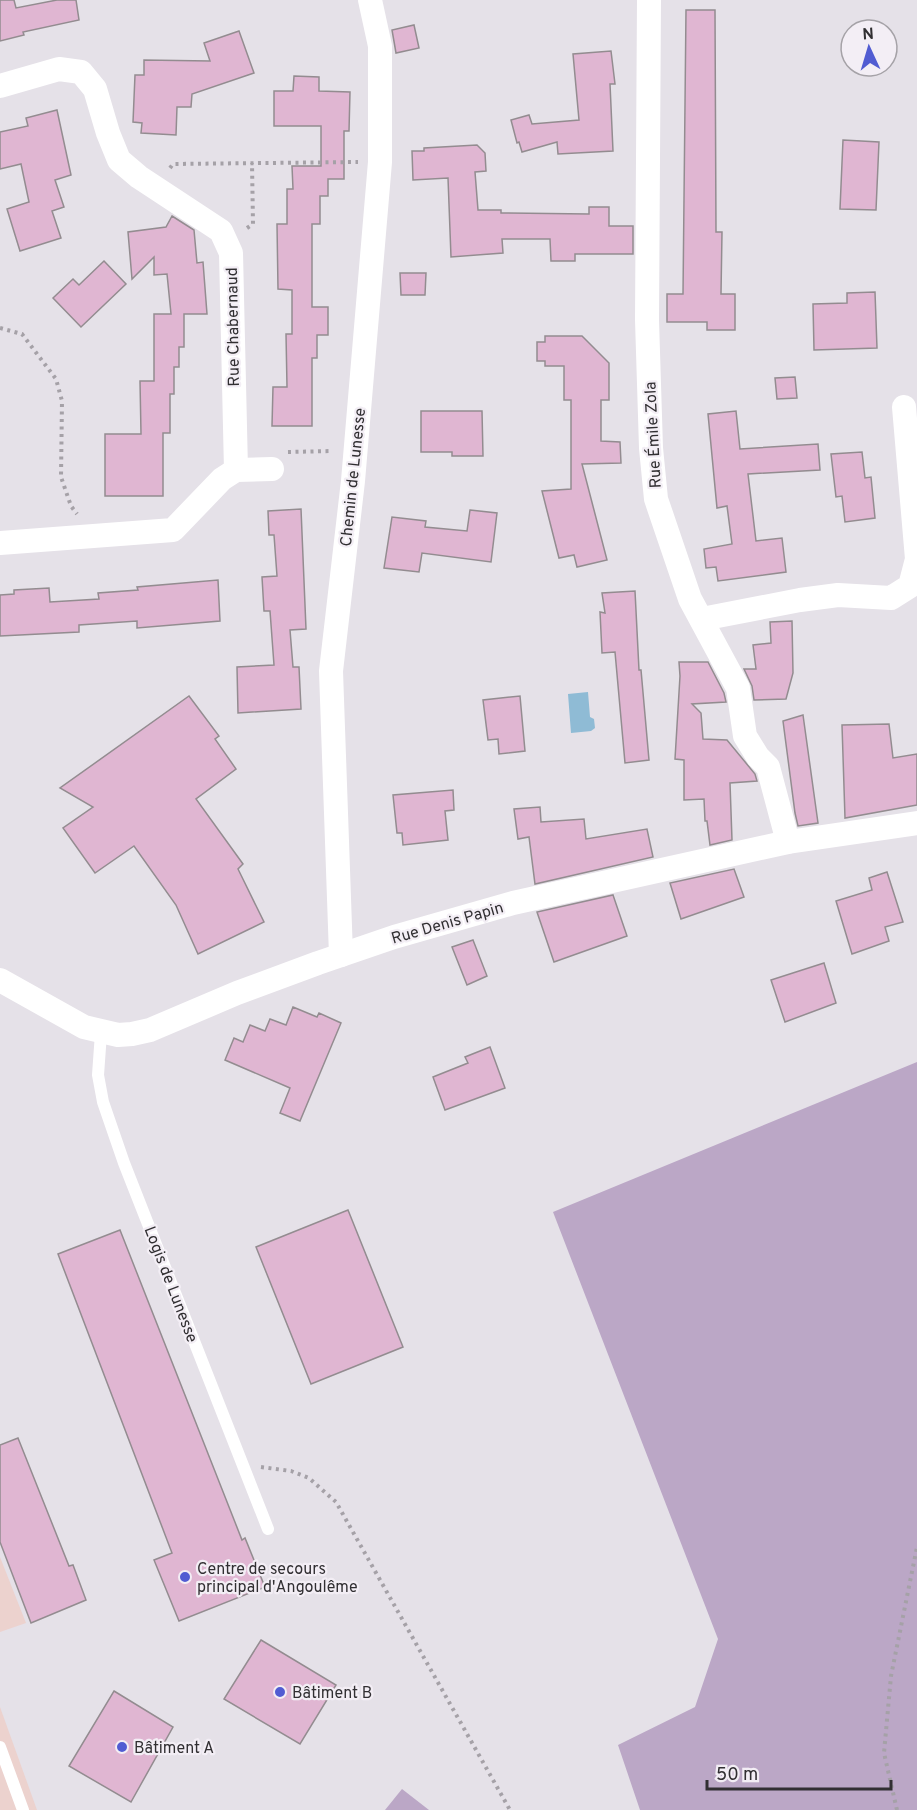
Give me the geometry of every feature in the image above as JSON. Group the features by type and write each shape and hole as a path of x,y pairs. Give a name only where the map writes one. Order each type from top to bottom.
{"street":[{"name":"Chemin de Lunesse","path":"341,955 331,671 355,450 380,162 380,46 370,0"},
{"name":"Rue Émile Zola","path":"649,0 647,320 651,448 656,499 690,599 738,688 746,736 758,757 768,767 788,842"},
{"path":"0,86 59,69 81,72 95,89 119,160 139,177 221,231 226,242"},
{"name":"Rue Chabernaud","path":"226,242 231,253 236,470"},
{"path":"702,619 838,595 891,598 910,586 917,559 904,407"},
{"path":"0,543 173,530 222,478 236,470 272,469"},
{"name":"Rue Denis Papin","path":"0,980 84,1027 101,1033 118,1035 150,1030 237,993 341,955 394,937 513,903 788,842 917,823"}],"lane":[{"name":"Logis de Lunesse","path":"101,1033 98,1075 103,1102 124,1162 268,1529"},
{"path":"0,1747 23,1810"}],"path":[{"path":"156,188 173,164 380,162"},
{"path":"226,242 253,224 252,164"},
{"path":"0,328 22,334 56,379 62,401 60,477 71,506 93,536"},
{"path":"272,469 274,452 355,450"},
{"path":"243,1464 291,1471 309,1478 336,1502 510,1810"},
{"path":"897,1810 884,1753 891,1676 917,1547"}],"shaded area":[{"path":"917,1062 917,1810 640,1810 618,1745 695,1707 718,1639 553,1212"},
{"path":"0,1557 26,1623 0,1632"},
{"path":"0,1707 32,1796 37,1810 0,1810"},
{"path":"402,1789 429,1810 385,1810"}],"water":[{"path":"588,692 590,717 594,719 595,728 591,731 571,733 568,694"}],"building":[{"path":"0,0 14,0 16,8 57,0 76,0 79,20 23,32 24,35 0,41"},
{"path":"686,10 715,10 716,232 722,232 721,294 735,294 735,330 707,330 707,322 667,322 667,294 683,294"},
{"path":"414,25 419,48 396,53 392,30"},
{"path":"239,31 254,73 192,94 191,107 177,107 176,135 141,133 142,123 133,122 135,75 144,75 144,60 210,61 204,43"},
{"path":"611,51 615,84 610,84 613,151 558,154 557,142 522,152 519,142 517,143 511,120 529,115 532,124 579,120 573,54"},
{"path":"294,76 319,77 319,91 350,92 349,131 344,131 344,179 328,179 328,196 320,196 320,224 312,224 312,307 328,307 328,335 317,335 317,358 312,358 312,426 272,426 273,387 287,387 286,334 292,334 292,290 278,289 277,224 287,224 287,189 293,189 292,166 321,166 321,126 274,126 274,91 293,91"},
{"path":"57,110 71,175 55,180 64,207 52,211 61,238 20,251 7,209 29,202 21,164 0,169 0,132 28,126 26,118"},
{"path":"843,140 879,142 876,210 840,209"},
{"path":"477,145 485,153 486,171 475,172 478,210 501,210 501,213 589,214 589,207 609,207 609,226 633,226 633,254 575,254 575,261 551,261 550,239 502,239 503,253 451,257 448,178 413,180 412,151 424,151 424,148"},
{"path":"172,216 194,230 197,263 203,262 207,314 184,314 184,347 179,347 179,367 174,367 174,394 170,394 170,433 163,433 163,496 105,496 105,434 141,434 140,381 154,381 154,314 171,314 167,274 154,275 154,257 132,279 128,232 166,227"},
{"path":"104,261 126,284 81,327 53,298 73,279 79,285"},
{"path":"400,273 426,273 425,295 401,295"},
{"path":"875,292 877,348 814,350 813,304 847,303 847,293"},
{"path":"545,336 582,336 609,363 609,400 601,400 601,441 620,442 621,463 582,464 607,560 577,567 574,555 559,558 542,491 571,489 571,400 564,400 564,366 545,366 545,361 537,361 537,342 545,342"},
{"path":"795,377 797,398 777,399 775,378"},
{"path":"421,411 482,411 483,456 452,456 452,452 421,452"},
{"path":"736,411 740,449 818,444 820,470 748,474 756,541 782,538 786,572 718,581 716,567 706,568 704,549 732,544 727,506 717,508 708,414"},
{"path":"862,452 865,478 871,477 875,518 845,522 842,496 836,497 831,454"},
{"path":"301,509 306,629 290,630 293,667 299,667 301,709 238,713 237,667 274,665 270,611 264,611 262,577 277,576 274,535 269,535 268,511"},
{"path":"470,510 497,513 491,562 422,553 419,572 384,568 392,517 426,521 425,527 467,531"},
{"path":"218,580 220,621 137,628 137,621 79,625 79,632 0,636 0,595 14,594 14,590 49,588 50,602 99,599 98,593 138,590 137,587"},
{"path":"635,591 639,670 641,670 649,760 625,763 615,652 602,653 600,612 605,613 602,593"},
{"path":"792,621 793,673 786,699 754,700 752,686 744,669 756,669 753,645 771,643 770,622"},
{"path":"679,662 708,662 724,693 726,702 692,704 701,713 703,739 727,740 755,774 757,781 730,783 732,840 710,845 707,821 705,821 704,799 684,800 684,760 675,759"},
{"path":"189,696 219,736 215,739 236,769 196,799 243,864 238,869 264,922 198,954 176,905 134,846 95,873 63,828 93,807 60,788"},
{"path":"520,696 525,751 499,754 498,739 488,740 483,700"},
{"path":"803,715 818,823 798,826 783,721"},
{"path":"889,724 893,758 917,754 917,805 845,818 842,725"},
{"path":"453,790 454,810 445,811 448,840 403,845 402,833 397,833 393,795"},
{"path":"540,807 541,822 584,819 586,839 647,829 653,857 535,884 529,837 518,839 514,809"},
{"path":"734,869 744,897 681,919 670,883"},
{"path":"887,872 903,922 885,927 889,941 852,954 836,901 872,890 869,878"},
{"path":"613,895 627,936 554,962 537,912"},
{"path":"473,940 487,976 467,985 452,947"},
{"path":"824,963 836,1003 785,1022 771,980"},
{"path":"293,1007 317,1017 319,1013 341,1023 300,1121 280,1113 290,1088 225,1060 234,1038 243,1042 250,1025 265,1031 270,1019 286,1025"},
{"path":"490,1047 505,1088 445,1110 433,1077 468,1063 465,1057"},
{"path":"348,1210 403,1347 311,1384 256,1247"},
{"path":"120,1230 242,1540 245,1538 265,1587 179,1621 154,1560 172,1553 58,1254"},
{"path":"18,1438 69,1566 73,1565 86,1600 31,1623 0,1542 0,1445"},
{"name":"Bâtiment B","path":"261,1640 336,1685 300,1744 224,1699"},
{"name":"Bâtiment A","path":"114,1691 173,1727 131,1802 69,1766"}],"place":[{"name":"Centre de secours principal d'Angoulême","path":"185,1577"},
{"name":"Bâtiment B","path":"280,1692"},
{"name":"Bâtiment A","path":"122,1747"}]}
